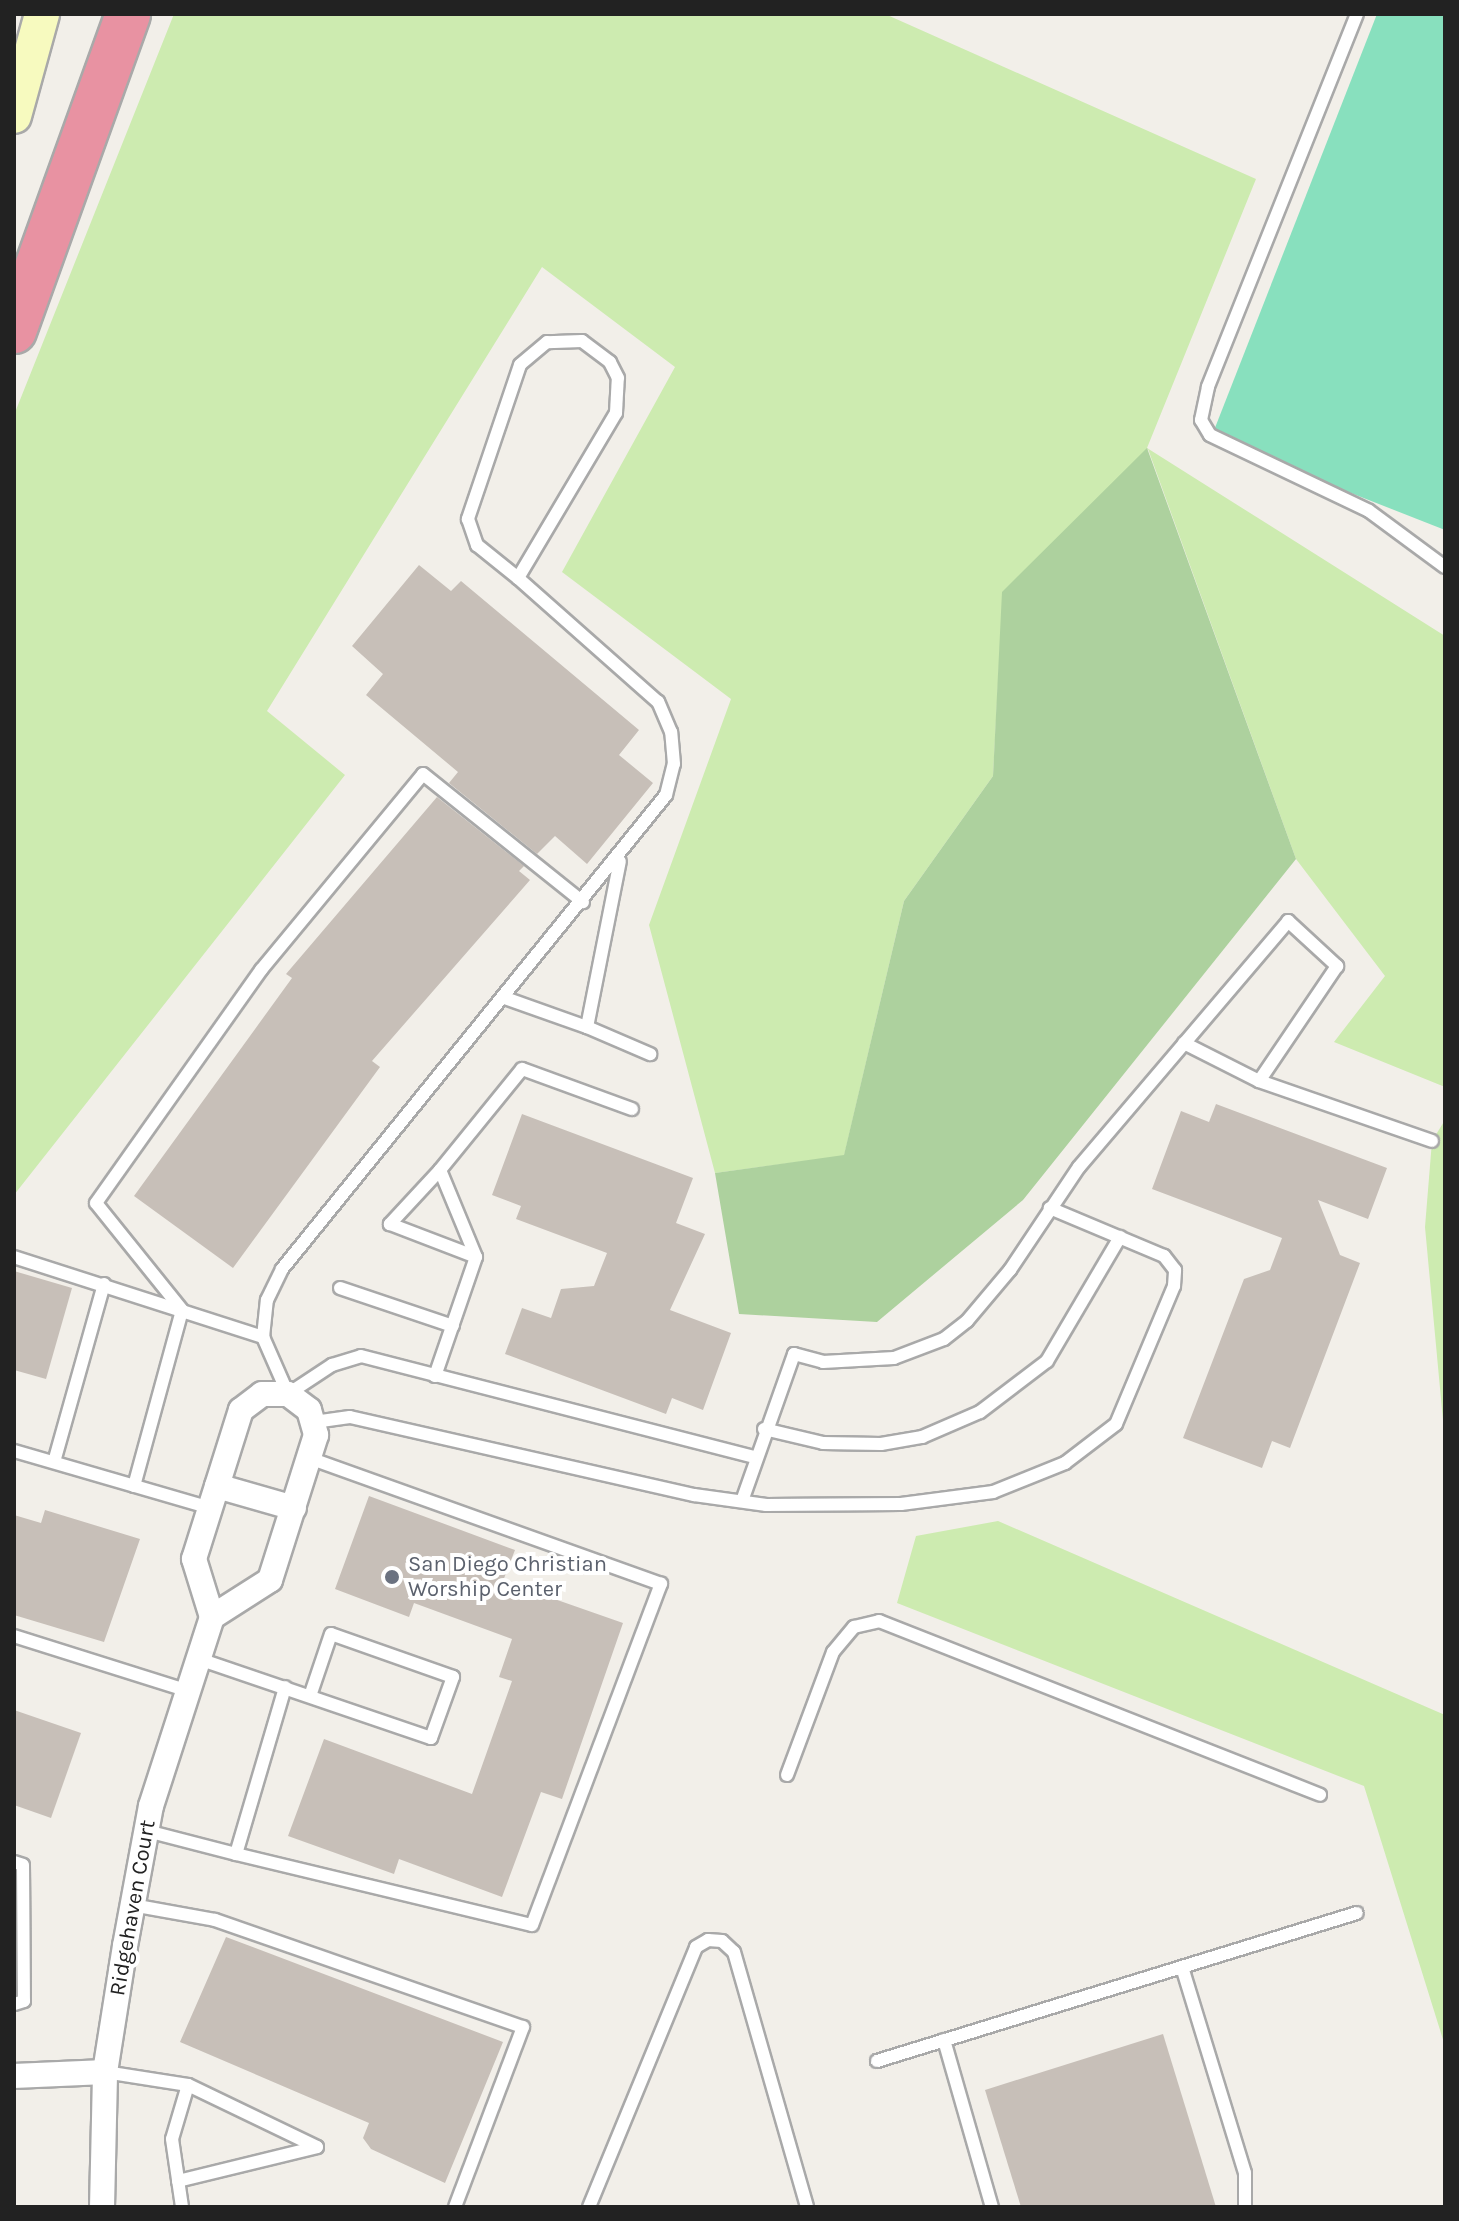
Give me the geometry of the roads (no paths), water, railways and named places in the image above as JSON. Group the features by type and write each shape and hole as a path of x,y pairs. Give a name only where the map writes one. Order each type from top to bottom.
{"highway":[{"path":"14,331 128,14"}],"main road":[{"path":"14,116 42,14"}],"street":[{"path":"262,1394 288,1394 314,1422 309,1458 270,1580 212,1617 194,1559 241,1410 262,1394"},
{"path":"213,1497 294,1508"},
{"name":"Ridgehaven Court","path":"102,2207 105,2072 132,1905 147,1831 212,1617"},
{"path":"14,2076 105,2072"}],"lane":[{"path":"1357,14 1208,387 1201,420 1210,435 1369,511 1445,567"},
{"path":"518,578 616,413 618,378 604,355 582,341 547,342 520,365 468,519 477,545 658,702 671,732 674,764 666,795 620,859 282,1269 267,1300 263,1337 288,1394 332,1365 361,1356 753,1457"},
{"path":"182,1310 96,1203 261,970 423,774 583,902"},
{"path":"587,1027 620,859"},
{"path":"742,1501 753,1457 794,1354 823,1362 872,1362 944,1339 990,1296 1050,1208 1288,921 1337,966 1259,1081"},
{"path":"505,998 587,1027 650,1054"},
{"path":"1184,1043 1259,1081 1432,1141"},
{"path":"476,1257 390,1224 440,1170 522,1069 632,1109"},
{"path":"435,1376 476,1257 440,1170"},
{"path":"314,1422 350,1417 742,1501 859,1506 993,1492 1031,1480 1090,1448 1128,1404 1174,1286 1175,1270 1164,1256 1050,1208"},
{"path":"764,1429 823,1443 881,1444 922,1437 980,1412 1047,1361 1120,1237"},
{"path":"14,1257 263,1337"},
{"path":"54,1462 104,1284"},
{"path":"340,1288 453,1326"},
{"path":"134,1486 182,1310"},
{"path":"14,1451 134,1486 213,1497"},
{"path":"147,1831 532,1925 661,1584 309,1458"},
{"path":"787,1775 833,1652 854,1627 879,1621 1320,1795"},
{"path":"199,1659 431,1738 453,1677 331,1634 310,1696"},
{"path":"14,1636 188,1691"},
{"path":"236,1854 285,1687"},
{"path":"14,1862 23,1865 24,2001 14,2004"},
{"path":"132,1905 215,1920 523,2027 455,2207"},
{"path":"877,2061 1357,1913"},
{"path":"589,2207 696,1947 708,1940 722,1941 734,1952 807,2207"},
{"path":"1182,1967 1245,2173 1245,2207"},
{"path":"944,2040 992,2207"},
{"path":"105,2072 188,2085 317,2147 178,2181"},
{"path":"182,2207 172,2139 188,2085"}],"place":[{"name":"San Diego Christian Worship Center","path":"392,1577"}]}
